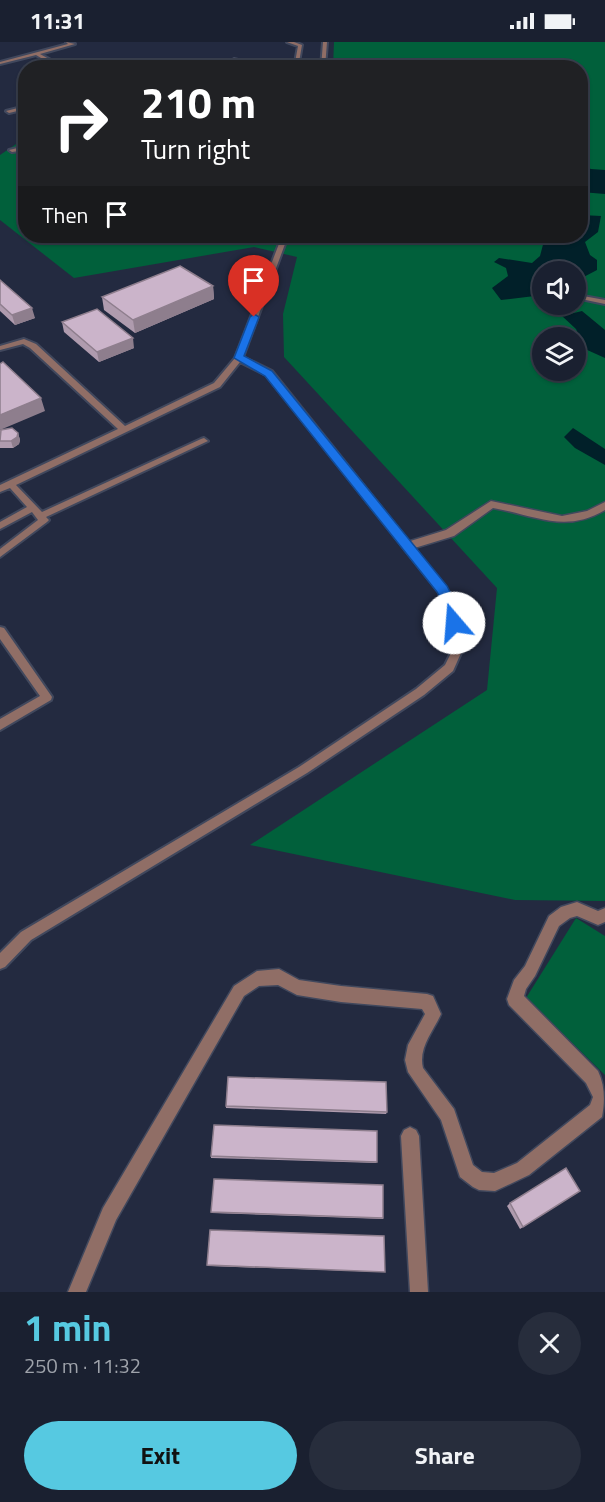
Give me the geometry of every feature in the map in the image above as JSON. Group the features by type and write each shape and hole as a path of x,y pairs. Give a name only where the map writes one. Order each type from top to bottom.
{"street":[{"path":"408,546 450,533 491,504 540,518 572,520 597,511 605,505"},
{"path":"77,1292 109,1214 182,1087 239,991 257,979 279,977 297,987 341,994 427,1002 433,1014 416,1045 413,1060 417,1072 447,1115 466,1171 479,1181 495,1182 523,1169 596,1111 601,1096 592,1077 515,999 519,985 530,970 555,921 566,912 577,909 598,918 605,915"},
{"path":"410,1136 419,1292"}],"lane":[{"path":"0,63 73,45 68,42"},
{"path":"289,42 300,45 297,60"},
{"path":"324,60 325,42"},
{"path":"37,54 48,60"},
{"path":"9,111 18,109"},
{"path":"12,150 18,149"},
{"path":"0,489 217,386 239,358 282,243"},
{"path":"586,299 605,302"},
{"path":"0,348 24,340 123,429"},
{"path":"0,962 26,936 303,770 420,692 449,668 456,653 454,611 442,589 269,374 239,358"},
{"path":"0,526 204,441"},
{"path":"0,554 44,520 11,484"},
{"path":"0,631 46,697 0,725"}],"green space":[{"path":"334,42 605,42 605,901 515,900 250,845 487,690 497,588 284,357 283,314 297,257 254,247 74,278 29,243 400,243 409,245 410,243 588,243 588,60 333,60"},
{"path":"18,143 18,234 0,220 0,155"},
{"path":"576,918 605,936 605,1075 526,998"}],"water":[{"path":"588,168 605,170 605,194 588,193"},
{"path":"588,215 601,216 598,232 588,240"},
{"path":"543,243 585,243 590,255 597,260 597,270 586,276 586,261 534,261 540,256"},
{"path":"499,258 532,263 532,296 501,300 492,288 508,276 506,268 494,262"},
{"path":"586,314 605,330 605,358 586,349 586,327 574,327 562,316"},
{"path":"573,428 605,449 605,465 575,448 564,437"}],"building":[{"path":"180,266 213,286 133,320 102,297"},
{"path":"0,280 32,308 12,315 0,304"},
{"path":"97,309 133,338 97,352 62,322"},
{"path":"3,362 41,398 0,415 0,364"},
{"path":"12,428 18,433 17,437 11,441 0,441 1,430"},
{"path":"228,1077 386,1082 387,1112 226,1106"},
{"path":"214,1125 377,1131 377,1162 211,1156"},
{"path":"566,1168 580,1191 523,1227 510,1203"},
{"path":"214,1179 383,1185 383,1218 211,1212"},
{"path":"210,1230 384,1236 385,1272 207,1265"}],"route":[{"path":"254,317 239,358 269,374 442,589 454,611 454,623"}]}
